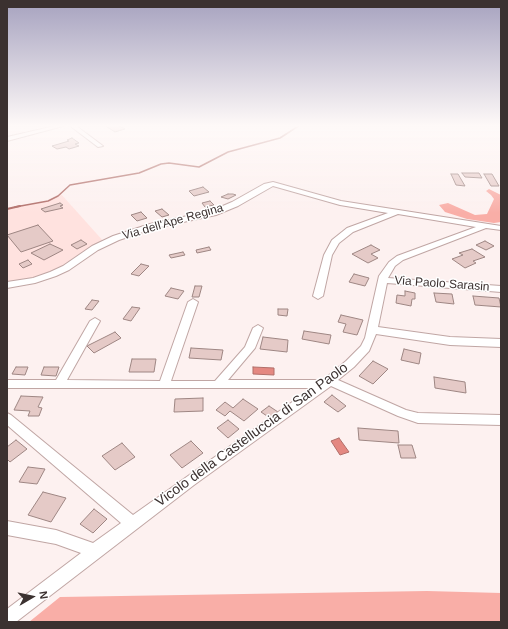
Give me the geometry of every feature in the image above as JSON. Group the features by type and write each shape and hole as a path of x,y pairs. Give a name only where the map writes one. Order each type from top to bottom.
{"street":[{"name":"Via dell'Ape Regina","path":"7,285 35,280 53,274 66,268 95,248 116,238 152,226 217,211 272,184 340,203 483,227 501,228"},
{"path":"318,296 328,255 335,242 350,230 396,212"},
{"name":"Vicolo della Castelluccia di San Paolo","path":"7,619 95,550 328,382 362,352 369,342 383,280 388,268 398,260 483,227"},
{"name":"Via Paolo Sarasin","path":"383,280 501,289"},
{"path":"164,385 193,302"},
{"path":"59,384 95,321"},
{"path":"218,385 250,348 258,328"},
{"path":"372,330 450,341 501,343"},
{"path":"7,384 218,385 328,382 402,413 418,418 501,420"},
{"path":"7,418 132,523"},
{"path":"7,528 56,537 95,550"}],"shaded area":[{"path":"489,189 501,195 501,222 494,223 467,219 445,212 439,205 448,203 475,215 487,214 494,199 486,191"},
{"path":"61,194 105,243 48,276 7,285 7,209 48,201"},
{"path":"253,367 274,368 274,375 253,374"},
{"path":"339,438 349,452 340,455 331,441"},
{"path":"427,591 501,593 501,622 29,622 60,597"}],"building":[{"path":"462,173 479,173 482,178 465,177"},
{"path":"451,174 458,174 465,186 456,185"},
{"path":"484,174 492,174 499,186 491,186"},
{"path":"203,187 209,192 194,196 189,191"},
{"path":"228,194 236,195 228,199 221,197"},
{"path":"210,201 214,205 205,207 202,203"},
{"path":"60,203 63,205 60,206 63,208 45,212 41,209"},
{"path":"162,209 169,215 162,217 155,211"},
{"path":"141,212 147,218 137,221 131,215"},
{"path":"38,225 53,241 21,252 7,235"},
{"path":"81,240 87,244 77,249 71,245"},
{"path":"485,241 494,246 486,250 476,245"},
{"path":"50,244 63,250 44,260 31,253"},
{"path":"371,245 380,250 371,254 378,258 368,263 352,254"},
{"path":"209,247 211,250 197,253 196,250"},
{"path":"472,249 485,257 473,261 476,263 465,268 452,259 463,255 459,253"},
{"path":"183,252 185,255 171,258 169,255"},
{"path":"28,260 32,264 23,268 19,264"},
{"path":"141,264 149,266 139,276 131,274"},
{"path":"354,274 369,278 365,286 349,282"},
{"path":"195,286 202,286 199,297 192,297"},
{"path":"171,288 184,291 178,299 165,296"},
{"path":"405,291 415,293 415,299 412,299 411,306 396,303 397,295 405,296"},
{"path":"434,293 452,294 454,304 436,302"},
{"path":"473,296 499,298 501,307 475,305"},
{"path":"92,300 99,301 92,310 85,309"},
{"path":"132,307 140,308 131,321 123,319"},
{"path":"278,309 288,309 287,316 278,315"},
{"path":"341,315 363,320 357,335 343,332 346,324 338,322"},
{"path":"304,331 331,335 329,344 302,339"},
{"path":"115,332 121,338 94,353 87,346"},
{"path":"263,337 288,340 287,352 260,349"},
{"path":"191,348 223,350 221,360 189,358"},
{"path":"404,349 421,353 419,364 401,360"},
{"path":"132,359 156,359 154,372 129,372"},
{"path":"373,361 388,369 373,384 359,376"},
{"path":"16,367 28,367 25,375 12,374"},
{"path":"44,367 59,367 56,376 41,375"},
{"path":"434,377 465,382 466,393 435,388"},
{"path":"332,395 346,406 338,412 324,402"},
{"path":"21,396 43,397 38,407 42,408 39,416 28,416 30,411 14,410"},
{"path":"203,398 203,411 174,412 175,399"},
{"path":"243,399 258,409 244,421 230,411 225,416 216,410 225,402 233,408"},
{"path":"269,406 278,412 270,418 261,412"},
{"path":"228,420 239,429 228,438 217,428"},
{"path":"358,428 398,431 399,443 359,440"},
{"path":"16,440 27,449 10,462 7,459 7,447"},
{"path":"191,441 203,453 182,468 170,455"},
{"path":"122,443 135,457 115,470 102,456"},
{"path":"398,445 412,445 416,458 401,458"},
{"path":"28,467 45,469 37,484 19,482"},
{"path":"43,492 66,498 51,522 28,515"},
{"path":"94,509 107,519 93,533 80,524"}],"waterway":[{"path":"18,206 48,201 58,196 70,185 139,173 161,164 169,163 199,167 223,154"},
{"path":"7,209 18,206"}]}
